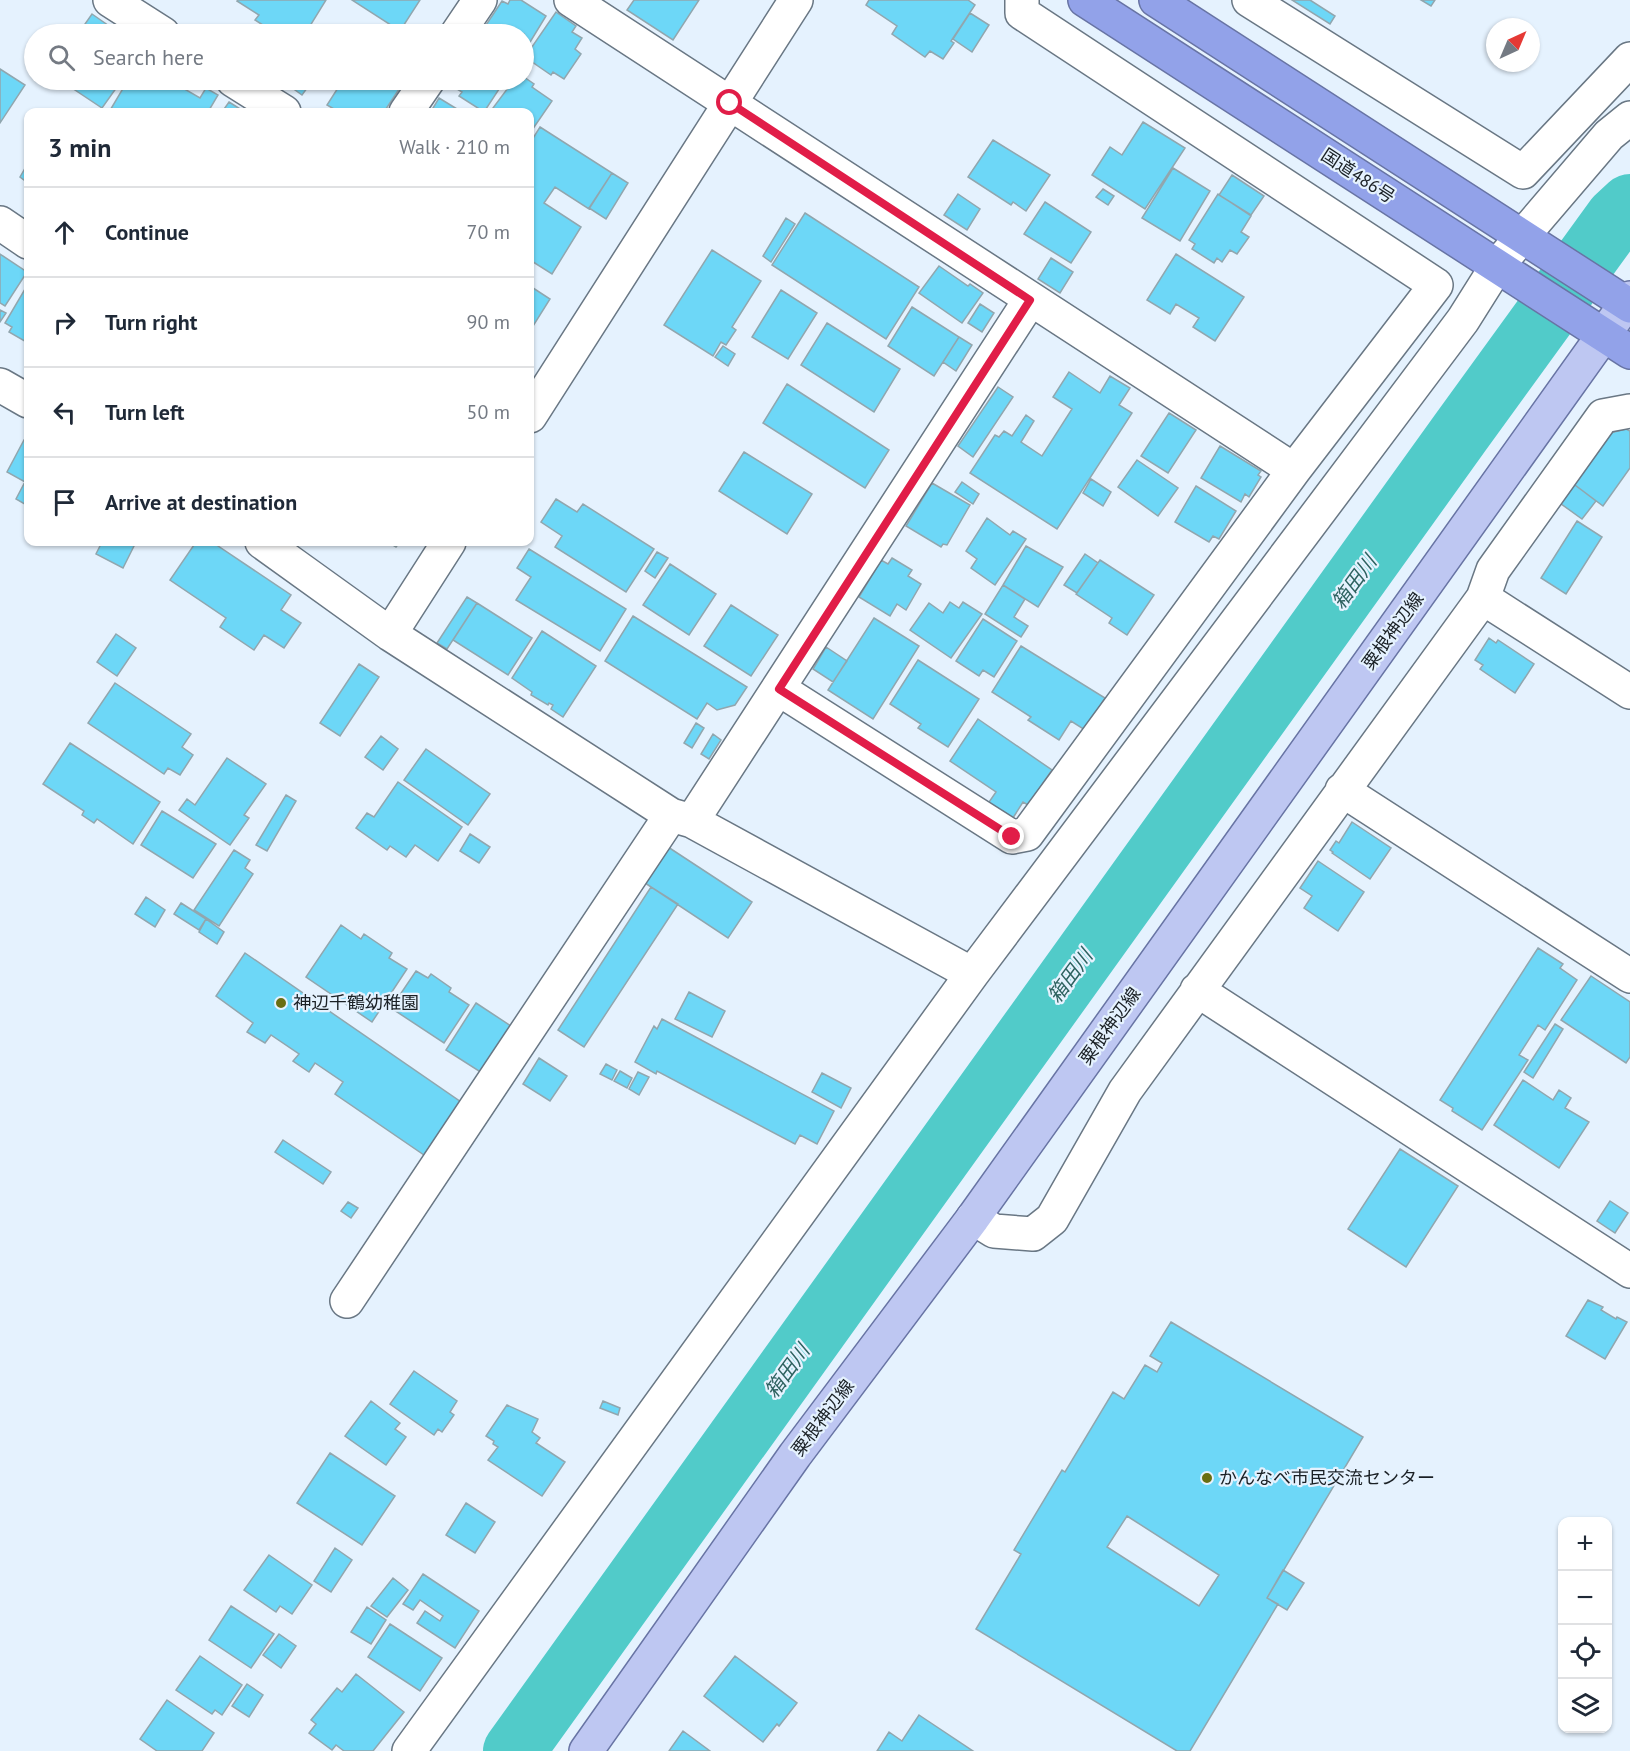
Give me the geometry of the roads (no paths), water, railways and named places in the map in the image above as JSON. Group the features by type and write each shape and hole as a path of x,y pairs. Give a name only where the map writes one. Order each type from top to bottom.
{"highway":[{"name":"国道486号","path":"1085,0 1607,338"},
{"path":"1156,0 1624,300"}],"main road":[{"name":"粟根神辺線","path":"586,1751 795,1455 973,1218 1607,338 1624,300"}],"street":[{"path":"110,0 147,24"},
{"path":"464,24 480,0"},
{"path":"571,0 1294,470"},
{"path":"534,410 796,0"},
{"path":"779,689 1012,837 1027,834 1294,470 1436,285 1022,13 1022,0"},
{"path":"1249,0 1523,172 1630,59"},
{"path":"249,90 278,108"},
{"path":"409,108 421,90"},
{"path":"409,1751 972,974 1501,268 1609,135 1630,118"},
{"path":"0,224 24,239"},
{"path":"347,1301 681,818 779,689 1030,300"},
{"path":"0,385 24,399"},
{"path":"973,1218 994,1232 1033,1234 1052,1219 1125,1091 1483,598 1493,570 1603,416 1630,411"},
{"path":"268,546 390,634 681,818 972,974"},
{"path":"390,634 446,546"},
{"path":"1483,598 1630,692"},
{"path":"1342,790 1630,976"},
{"path":"1197,990 1630,1271"}],"waterway":[{"name":"箱田川","path":"514,1751 1460,433 1616,218 1630,205"}],"place":[{"name":"神辺千鶴幼稚園","path":"281,1003"},
{"name":"かんなべ市民交流センター","path":"1207,1478"}]}
